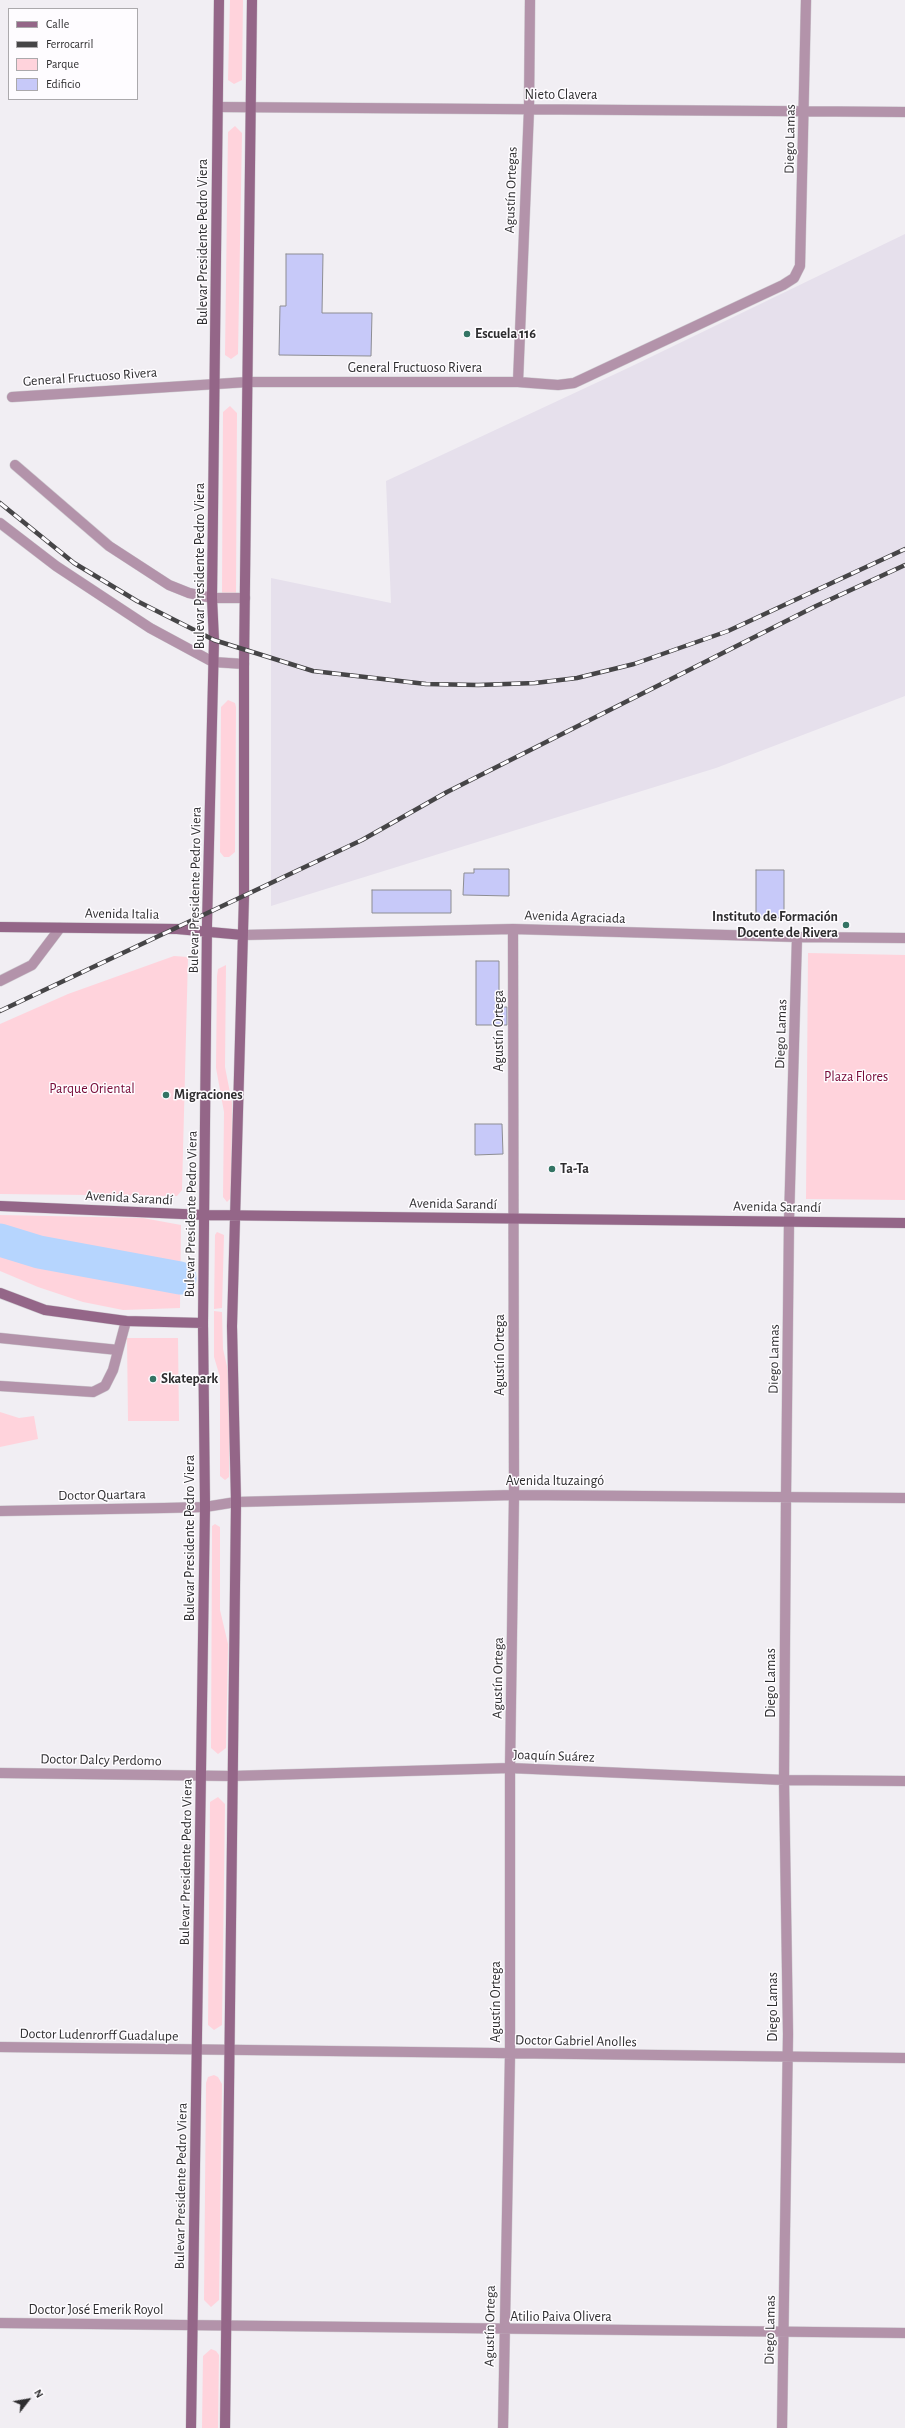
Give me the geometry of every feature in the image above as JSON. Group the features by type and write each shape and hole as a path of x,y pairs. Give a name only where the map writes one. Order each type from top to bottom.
{"street":[{"name":"Bulevar Presidente Pedro Viera","path":"191,2428 198,2050 205,1507 203,1323 207,931 213,662 212,598 216,383 219,0"},
{"path":"225,2428 236,1502 232,1326 244,934 244,664 252,0"},
{"name":"Agustín Ortegas","path":"518,382 529,109 530,0"},
{"name":"Diego Lamas","path":"794,278 800,266 806,0"},
{"name":"Nieto Clavera","path":"218,107 804,110 905,112"},
{"name":"General Fructuoso Rivera","path":"12,397 248,382 518,382 558,386 574,383 794,278"},
{"path":"15,465 109,546 169,585 189,593 212,598 245,598"},
{"path":"0,523 56,566 150,628 213,662 244,664"},
{"name":"Avenida Italia","path":"0,927 177,929 244,934"},
{"path":"0,981 32,965 60,928"},
{"name":"Avenida Agraciada","path":"244,934 513,929 797,937 905,938"},
{"name":"Agustín Ortega","path":"503,2428 510,2054 510,1768 514,1495 513,929"},
{"name":"Diego Lamas","path":"782,2428 787,2057 784,1780 786,1498 789,1221 797,937"},
{"name":"Avenida Sarandí","path":"0,1206 205,1215 905,1222"},
{"path":"0,1293 45,1310 126,1321 203,1323"},
{"path":"0,1386 93,1392 105,1386 113,1370 126,1321"},
{"path":"0,1338 118,1350"},
{"name":"Avenida Ituzaingó","path":"205,1507 236,1502 514,1495 905,1498"},
{"name":"Doctor Quartara","path":"0,1511 205,1507"},
{"name":"Joaquín Suárez","path":"201,1776 510,1768 784,1780 905,1781"},
{"name":"Doctor Dalcy Perdomo","path":"0,1773 201,1776"},
{"name":"Doctor Ludenrorff Guadalupe","path":"0,2047 198,2050"},
{"name":"Doctor Gabriel Anolles","path":"198,2050 905,2058"},
{"name":"Doctor José Emerik Royol","path":"0,2323 192,2324"},
{"name":"Atilio Paiva Olivera","path":"192,2324 504,2330 905,2334"}],"shaded area":[{"path":"905,234 905,696 716,768 271,906 271,578 391,603 386,481 628,368"}],"green space":[{"path":"230,0 243,0 242,80 234,84 228,80"},
{"path":"235,126 242,133 238,354 231,359 225,355 228,132"},
{"path":"230,406 237,413 236,593 232,597 222,593 223,412"},
{"path":"228,700 235,703 236,707 235,852 229,857 224,857 220,852 221,707"},
{"name":"Plaza Flores","path":"808,953 905,955 905,1200 806,1199"},
{"name":"Parque Oriental","path":"174,956 188,957 182,1190 177,1196 0,1194 0,1024 68,994"},
{"path":"226,965 225,1067 232,1103 231,1198 227,1202 223,1197 224,1112 216,1068 217,976 218,969"},
{"path":"0,1215 143,1218 181,1225 180,1308 123,1310 83,1302 38,1287 0,1271"},
{"path":"217,1232 224,1235 222,1308 214,1309 215,1235"},
{"path":"214,1311 222,1312 223,1349 229,1375 229,1477 225,1480 220,1476 220,1377 214,1357"},
{"name":"Skatepark","path":"127,1338 178,1338 179,1421 128,1421"},
{"path":"0,1412 19,1418 34,1416 38,1439 0,1447"},
{"path":"215,1524 220,1527 220,1610 228,1644 226,1748 218,1754 211,1748 212,1526"},
{"path":"218,1797 225,1804 222,2025 214,2030 208,2025 210,1802"},
{"path":"214,2075 218,2077 222,2084 219,2300 211,2307 204,2300 206,2083 208,2077"},
{"path":"211,2349 216,2351 219,2355 218,2428 202,2428 203,2356"}],"building":[{"path":"286,254 323,254 322,313 372,313 371,356 279,355 280,306 286,306"},
{"path":"474,869 509,869 509,896 463,895 464,873 474,873"},
{"path":"756,870 784,870 784,918 756,918"},
{"path":"372,890 451,890 451,913 372,913"},
{"path":"476,961 499,961 499,1007 507,1007 507,1025 476,1025"},
{"path":"475,1124 502,1124 503,1154 475,1155"}],"waterway":[{"path":"0,1240 39,1252 180,1278"}],"railway":[{"path":"0,503 74,563 137,601 214,640 313,671 426,684 478,685 535,683 577,678 634,664 728,631 905,549"},
{"path":"0,1011 362,840 447,792 816,606 905,565"}],"place":[{"name":"Escuela 116","path":"467,334"},
{"name":"Instituto de Formación Docente de Rivera","path":"846,925"},
{"name":"Migraciones","path":"166,1095"},
{"name":"Ta-Ta","path":"552,1169"},
{"name":"Skatepark","path":"153,1379"}]}
